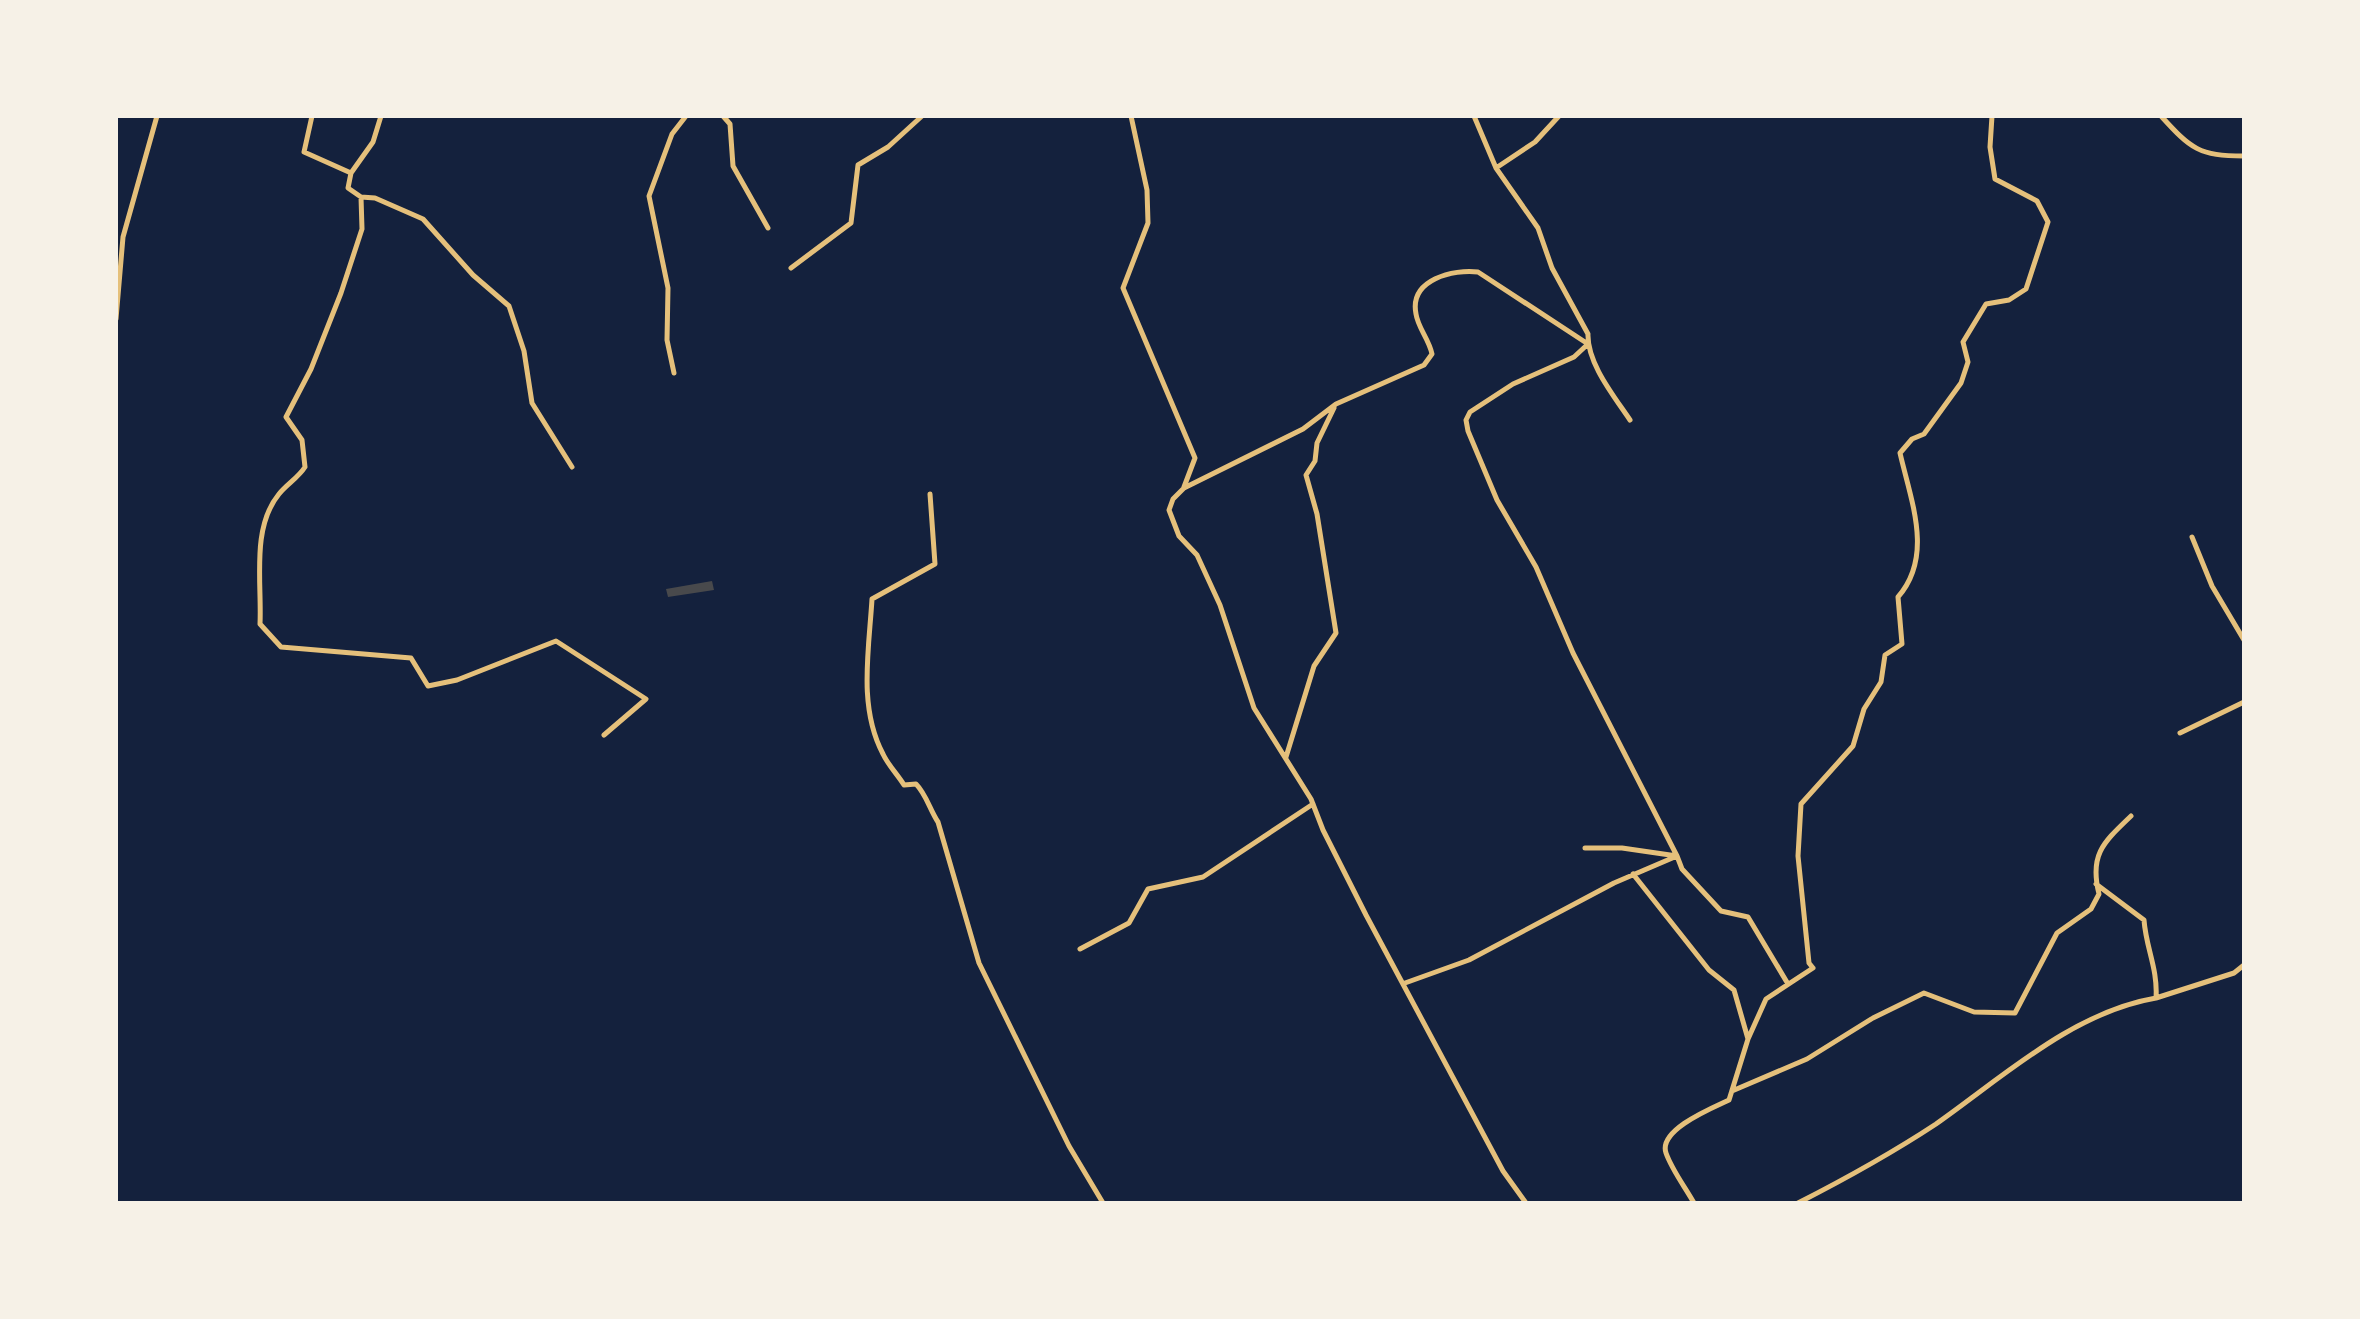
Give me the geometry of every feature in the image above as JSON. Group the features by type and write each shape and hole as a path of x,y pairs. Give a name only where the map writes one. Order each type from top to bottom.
{"street":[{"path":"116,319 123,237 157,116"},
{"path":"312,116 304,152 351,173"},
{"path":"381,116 373,142 351,173 348,188 361,197 375,198 423,219 473,275 509,306 524,351 532,403 572,467"},
{"path":"674,373 667,340 668,288 649,196 672,134 686,116"},
{"path":"723,116 730,124 733,166 768,228"},
{"path":"791,268 851,223 858,165 888,147 922,116"},
{"path":"1131,116 1147,190 1148,223 1123,288 1195,458 1184,488"},
{"path":"1474,116 1496,168 1538,228 1552,268 1588,334 1588,344 1608,386 1630,420"},
{"path":"1496,168 1535,142 1559,116"},
{"path":"1694,1203 1665,1151 1667,1139 1692,1118 1729,1100 1748,1039 1766,999 1813,968 1809,963 1798,856 1801,804 1853,746 1864,709 1881,682 1885,655 1902,644 1898,597 1912,581 1920,544 1900,453 1912,439 1924,434 1961,383 1968,362 1963,342 1986,304 2009,300 2026,289 2048,222 2037,201 1995,179 1990,147 1992,116"},
{"path":"2161,116 2186,144 2207,155 2244,156"},
{"path":"361,197 362,229 341,293 311,369 286,417 302,440 305,467 279,494 266,517 259,562 260,624 281,647 411,658 428,686 457,680 556,641 646,699 604,735"},
{"path":"1526,1203 1503,1171 1323,830 1313,804 1254,708 1220,605 1197,555 1179,536 1169,510 1173,499 1184,488 1303,429 1336,404 1424,365 1432,354 1429,339 1416,314 1416,302 1435,277 1457,269 1478,272 1588,344"},
{"path":"1588,344 1574,357 1513,384 1470,412 1468,431 1497,500 1536,567 1573,653 1682,869 1721,911 1748,917 1788,984"},
{"path":"1286,758 1314,666 1336,633 1317,514 1306,475 1315,461 1317,443 1336,404"},
{"path":"930,494 935,564 872,599 865,687 873,725 887,761 904,785 916,784 922,790 925,803 938,822 979,963 1069,1146 1103,1203"},
{"path":"2192,537 2212,586 2244,640"},
{"path":"2180,733 2244,702"},
{"path":"1080,949 1129,923 1148,889 1203,877 1313,804"},
{"path":"1732,1091 1807,1059 1873,1018 1924,993 1974,1012 2015,1013 2057,933 2091,909 2099,894 2094,875 2101,844 2131,816"},
{"path":"1585,848 1622,848 1677,856"},
{"path":"1405,983 1469,960 1633,874 1677,856"},
{"path":"1633,874 1709,970 1734,990 1748,1039"},
{"path":"2096,884 2144,920 2145,946 2157,975 2156,998"},
{"path":"1798,1203 1933,1125 2022,1062 2089,1021 2127,1003 2156,998 2234,973 2244,965"}],"building":[{"path":"712,581 714,590 668,597 666,589"}]}
